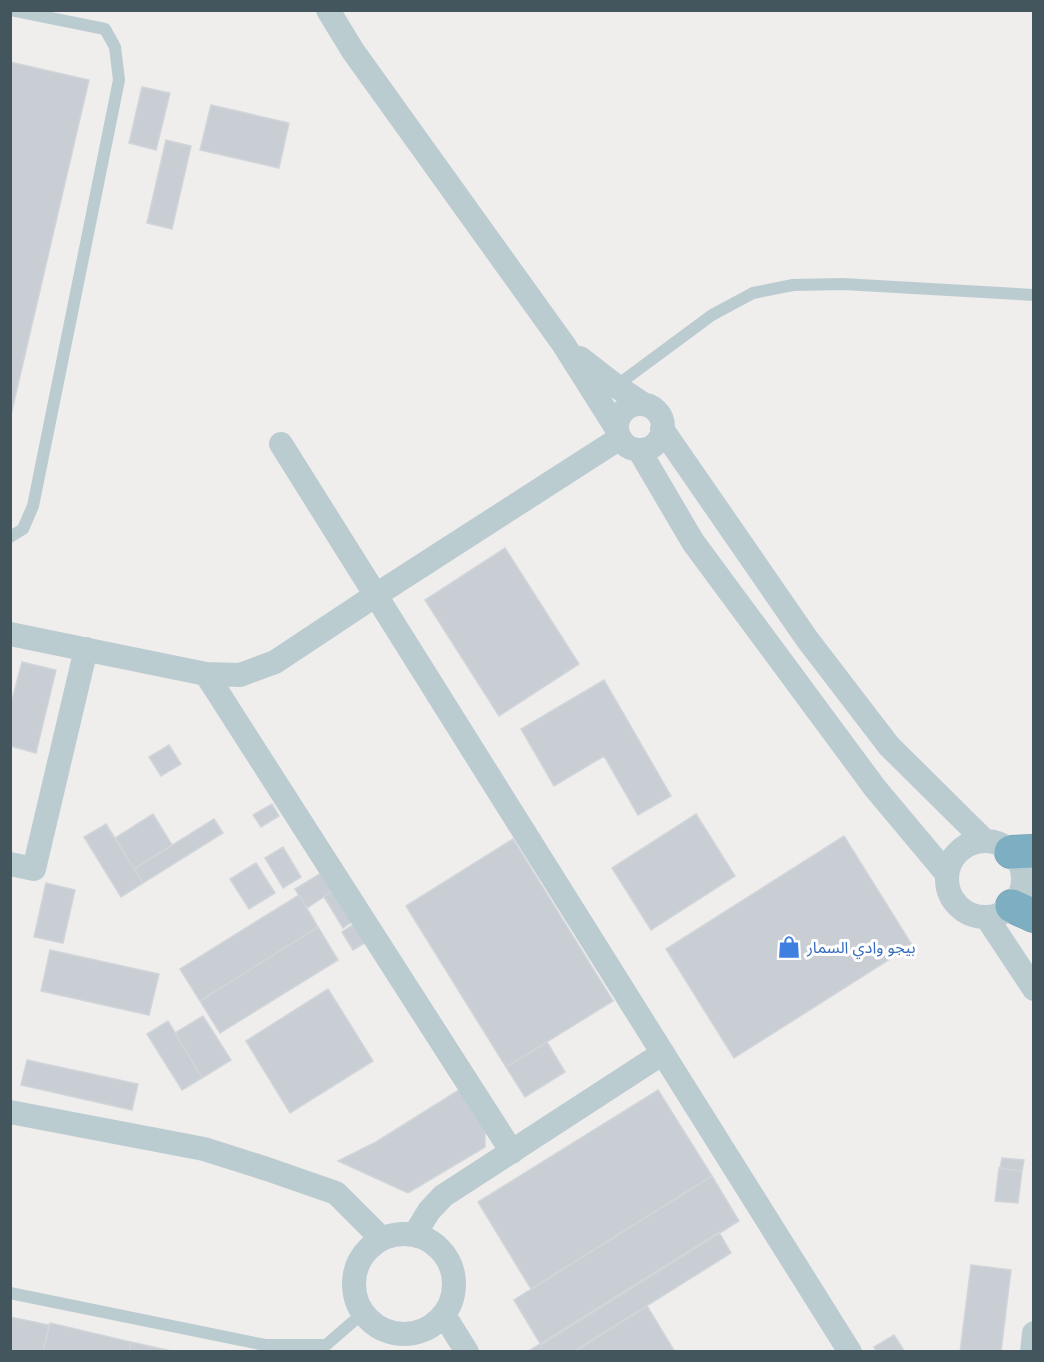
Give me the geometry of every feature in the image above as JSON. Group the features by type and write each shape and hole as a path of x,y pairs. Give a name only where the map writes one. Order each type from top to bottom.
{"street":[{"path":"328,10 360,61 564,345 693,542 875,788 947,874"},
{"path":"10,634 206,674 240,675 275,662 376,595 625,439 652,446 658,442 663,422 656,410 616,386 564,345"},
{"path":"625,439 620,418 623,412 629,407 643,404"},
{"path":"662,429 807,639 889,746 1010,848 1017,859 1023,878 1022,888 1011,913 1034,989"},
{"path":"281,444 850,1352"},
{"path":"10,864 34,869 86,649"},
{"path":"206,674 512,1152"},
{"path":"1010,848 975,842 966,845 952,858 947,874 948,891 957,905 970,914 1011,913"},
{"path":"415,1234 429,1211 443,1196 663,1053"},
{"path":"10,1112 204,1149 267,1169 336,1193 381,1238"},
{"path":"398,1233 415,1234 431,1241 442,1250 451,1265 455,1282 452,1300 444,1315 426,1330 408,1334 391,1333 375,1325 357,1304 353,1287 355,1269 363,1253 381,1238 398,1233"},
{"path":"444,1315 467,1352"},
{"path":"1032,1352 1034,1333"}],"lane":[{"path":"10,537 23,529 33,506 119,80 115,47 105,29 11,10"},
{"path":"616,386 712,315 753,293 793,285 843,284 1034,295"},
{"path":"10,1293 262,1348 326,1345 363,1313"}],"building":[{"path":"10,62 89,80 10,419"},
{"path":"142,87 170,93 156,150 129,143"},
{"path":"211,105 289,123 279,168 200,150"},
{"path":"166,140 191,146 172,229 147,223"},
{"path":"505,548 579,664 499,716 425,600"},
{"path":"22,662 56,670 36,753 10,746 10,707"},
{"path":"604,680 671,796 638,815 604,756 554,786 521,729"},
{"path":"169,745 181,764 161,776 149,757"},
{"path":"272,804 279,816 261,827 253,815"},
{"path":"153,814 172,845 134,869 115,838"},
{"path":"696,814 735,876 651,930 612,868"},
{"path":"214,819 223,833 143,883 134,869"},
{"path":"106,824 143,883 121,897 84,837"},
{"name":"بيجو وادي السمار","path":"844,836 912,945 734,1058 666,949"},
{"path":"513,839 613,1001 506,1067 406,906"},
{"path":"283,847 301,877 283,888 265,858"},
{"path":"256,863 275,893 249,909 230,879"},
{"path":"323,872 334,890 307,908 295,889"},
{"path":"46,883 75,890 63,943 34,937"},
{"path":"334,890 353,921 343,928 324,897"},
{"path":"299,895 318,927 200,1001 180,969"},
{"path":"357,922 368,941 353,950 342,932"},
{"path":"318,927 338,960 220,1033 200,1001"},
{"path":"50,950 159,974 149,1015 41,991"},
{"path":"328,989 373,1061 290,1113 246,1041"},
{"path":"203,1016 231,1060 202,1078 175,1033"},
{"path":"168,1021 202,1078 182,1090 147,1034"},
{"path":"547,1042 565,1072 525,1097 506,1067"},
{"path":"27,1060 138,1084 132,1110 21,1085"},
{"path":"462,1088 485,1121 485,1147 408,1193 338,1161 376,1142"},
{"path":"658,1090 712,1176 531,1289 478,1202"},
{"path":"1002,1158 1024,1160 1022,1171 1000,1168"},
{"path":"999,1168 1022,1171 1018,1203 995,1201"},
{"path":"712,1176 739,1221 541,1345 514,1300"},
{"path":"719,1232 731,1253 573,1352 527,1352"},
{"path":"971,1265 1011,1270 1001,1352 960,1352"},
{"path":"647,1306 675,1352 574,1352"},
{"path":"10,1317 49,1325 43,1352 10,1352"},
{"path":"50,1323 131,1342 129,1352 43,1352"},
{"path":"894,1335 905,1352 877,1352 874,1347"},
{"path":"131,1342 176,1352 129,1352"}],"place":[{"name":"بيجو وادي السمار","path":"789,947"}]}
